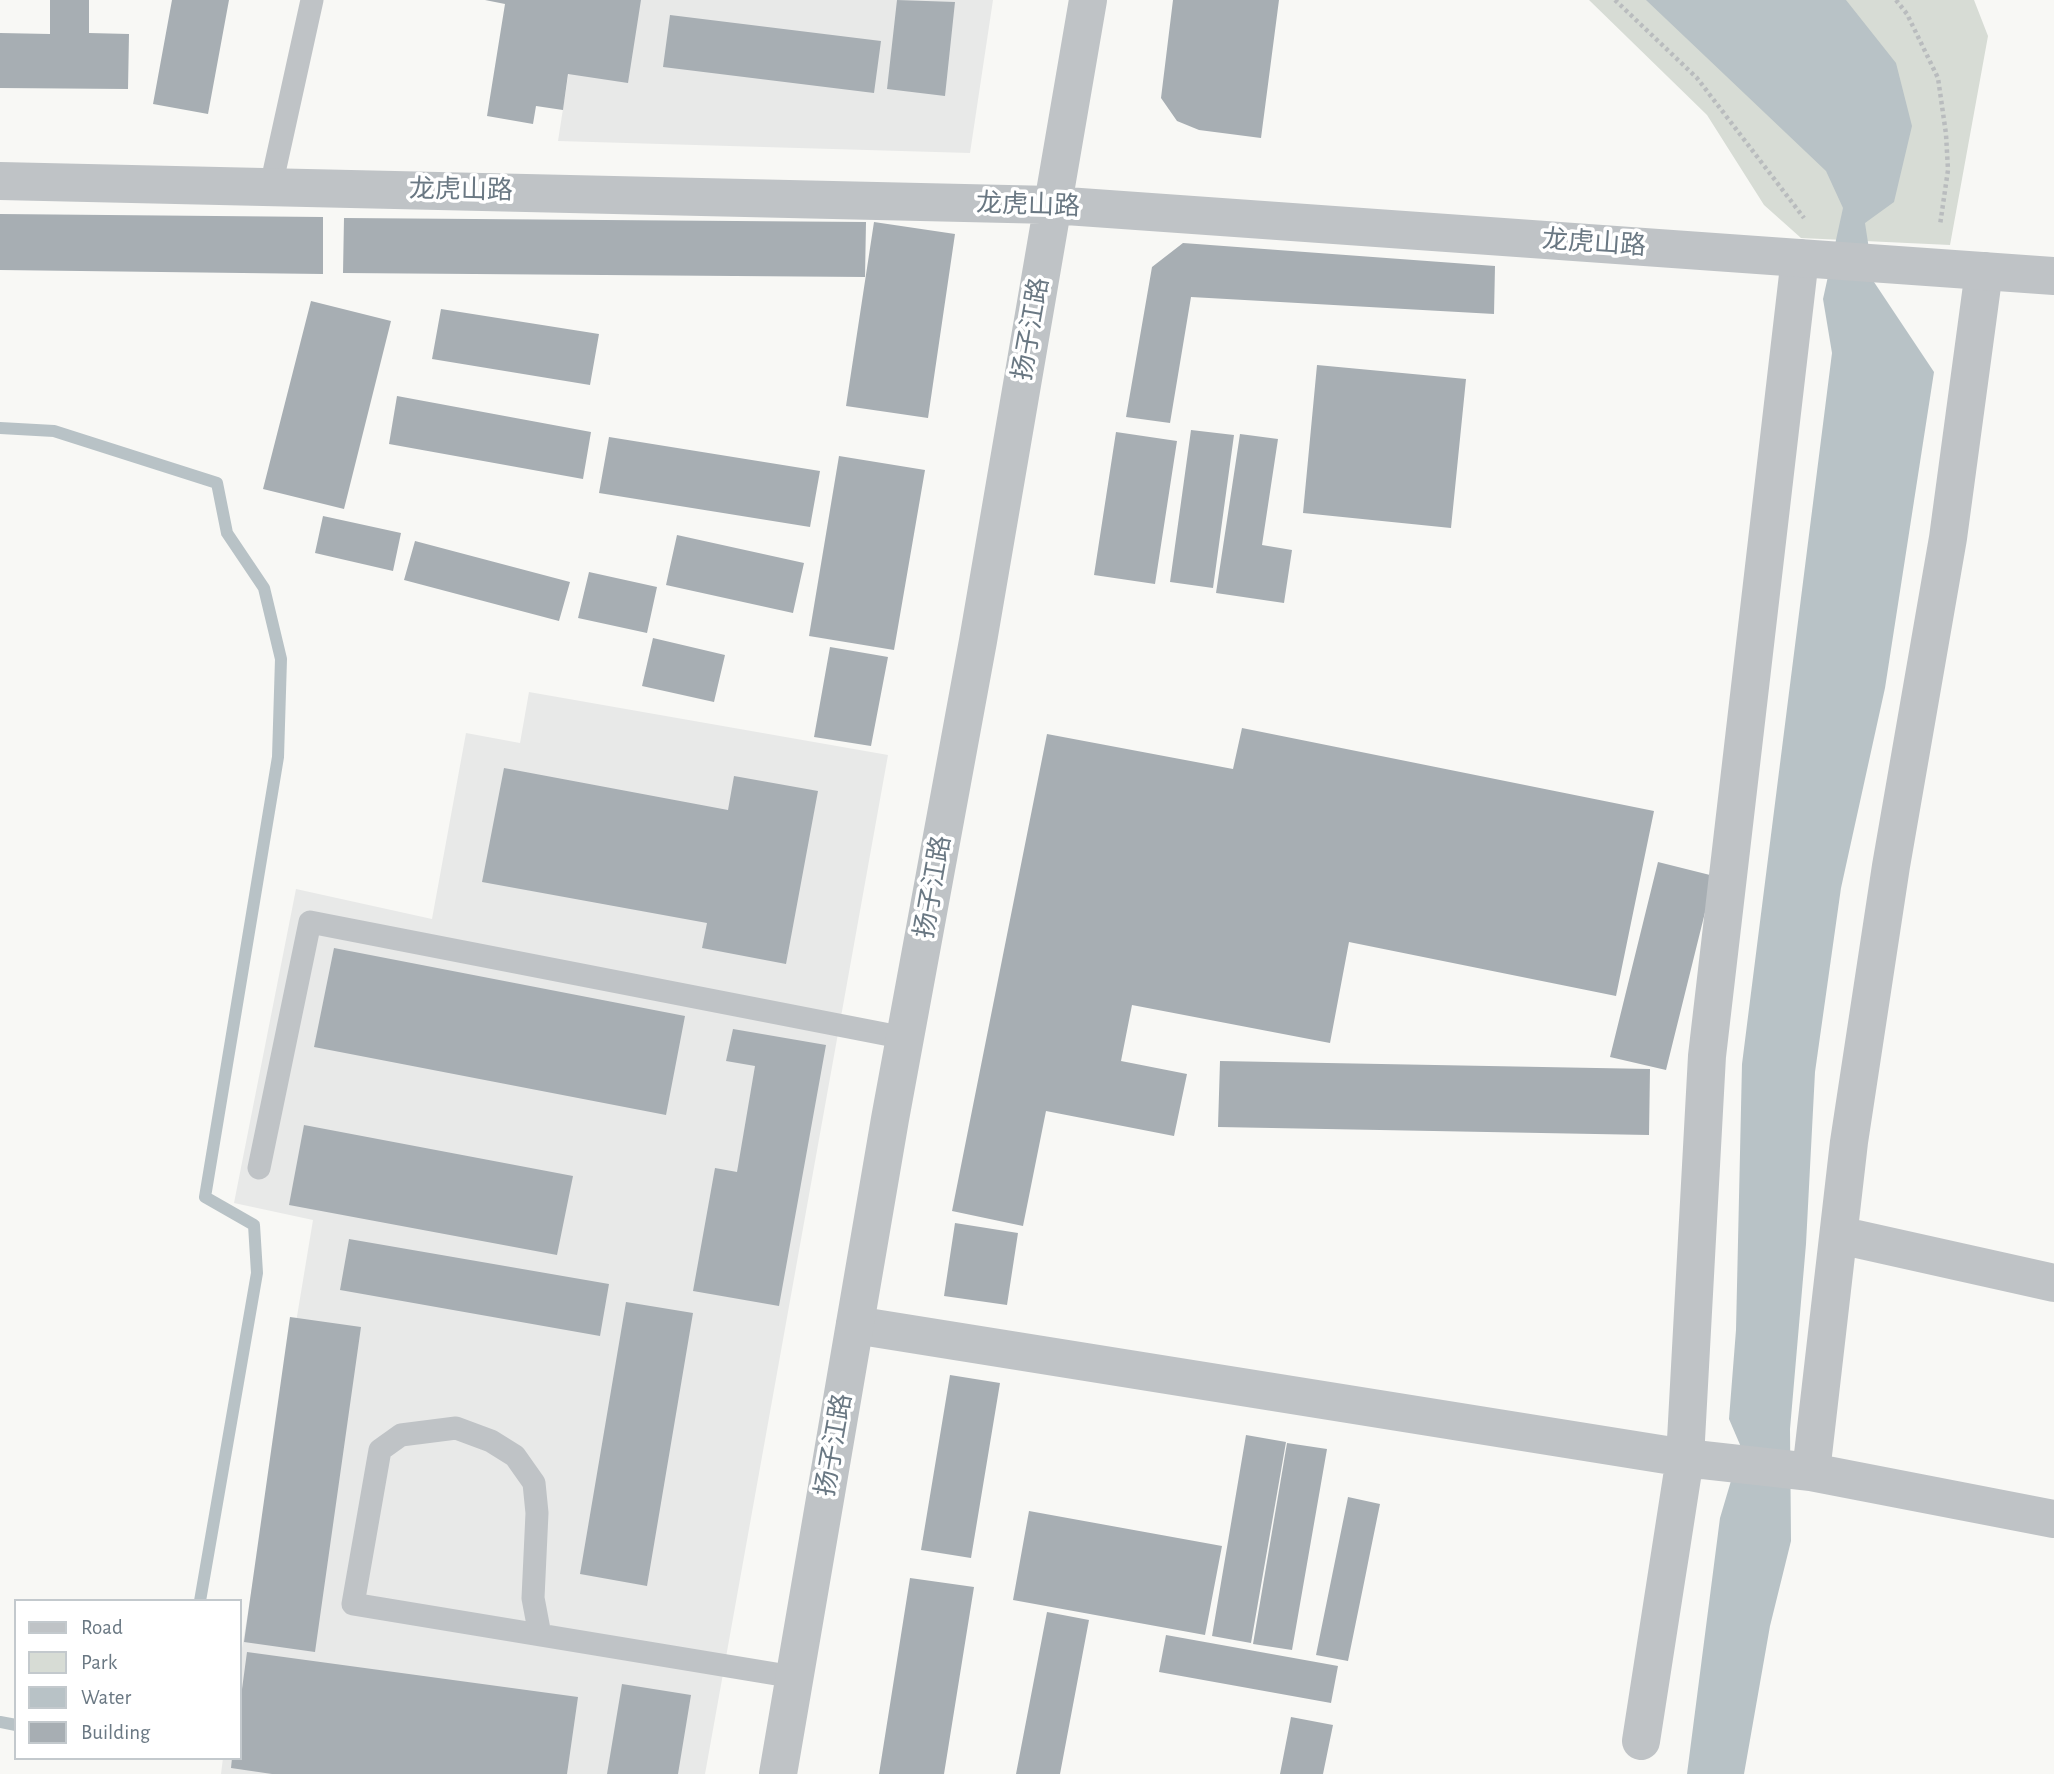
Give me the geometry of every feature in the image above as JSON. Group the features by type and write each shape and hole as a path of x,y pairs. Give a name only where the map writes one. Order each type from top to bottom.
{"street":[{"name":"扬子江路","path":"778,1774 1088,0"},
{"name":"龙虎山路","path":"0,181 1052,205 2054,276"},
{"path":"1641,1741 1685,1458 1707,1056 1800,258"},
{"path":"1811,1472 1849,1142 1891,866 1948,538 1984,271"},
{"path":"1839,1235 2054,1283"},
{"path":"855,1325 1685,1458 1811,1472 2054,1519"}],"lane":[{"path":"271,186 312,0"},
{"path":"259,1168 310,922 905,1038"},
{"path":"540,1635 533,1598 537,1513 534,1483 515,1456 491,1441 456,1428 401,1435 380,1450 353,1604 540,1635 794,1677"}],"path":[{"path":"1615,0 1697,78 1803,214 1806,223 1800,258"},
{"path":"1896,0 1907,14 1938,78 1946,134 1948,170 1933,268"}],"shaded area":[{"path":"580,0 993,0 970,153 558,141"},
{"path":"529,692 888,755 705,1774 221,1774 223,1760 242,1760 242,1648 313,1220 234,1203 296,889 432,919 466,733 520,743"}],"green space":[{"path":"1589,0 1974,0 1988,36 1950,245 1801,238 1764,205 1707,115"}],"water":[{"path":"1646,0 1846,0 1896,63 1912,126 1894,202 1865,223 1874,282 1934,372 1885,688 1841,888 1815,1072 1806,1244 1790,1429 1791,1541 1770,1626 1744,1774 1687,1774 1720,1518 1741,1447 1729,1419 1736,1330 1742,1064 1832,353 1823,299 1843,208 1826,171"}],"building":[{"path":"50,0 89,0 89,33 129,34 128,89 0,88 0,33 50,34"},
{"path":"172,0 229,0 208,114 153,104"},
{"path":"485,0 641,0 628,83 568,74 563,110 536,106 533,124 487,116 505,4"},
{"path":"897,0 955,2 945,96 887,89"},
{"path":"1173,0 1279,0 1261,138 1199,130 1177,121 1161,98"},
{"path":"670,15 881,41 874,93 663,67"},
{"path":"0,214 323,217 323,274 0,270"},
{"path":"344,218 866,222 865,277 343,273"},
{"path":"874,222 955,234 928,418 846,406"},
{"path":"1183,243 1495,266 1494,314 1191,297 1170,423 1126,417 1152,267"},
{"path":"311,301 391,321 344,509 263,489"},
{"path":"441,309 599,334 590,385 432,359"},
{"path":"1317,365 1466,379 1451,528 1303,513"},
{"path":"397,396 591,432 583,479 389,444"},
{"path":"1191,430 1234,435 1213,588 1170,582"},
{"path":"1116,432 1177,441 1155,584 1094,575"},
{"path":"1240,434 1278,439 1262,545 1292,550 1284,603 1216,593"},
{"path":"609,437 820,471 810,527 599,493"},
{"path":"839,456 925,470 894,650 809,636"},
{"path":"323,516 401,533 393,571 315,553"},
{"path":"677,535 804,563 793,613 666,585"},
{"path":"415,541 570,582 559,621 404,580"},
{"path":"589,572 657,587 647,633 578,618"},
{"path":"653,638 725,655 714,702 642,686"},
{"path":"830,647 888,657 871,746 814,737"},
{"path":"1242,728 1654,811 1616,996 1349,942 1330,1043 1132,1005 1121,1061 1187,1074 1174,1136 1046,1111 1023,1226 952,1211 1047,734 1233,769"},
{"path":"504,768 728,810 734,776 818,791 786,964 702,948 707,923 482,882"},
{"path":"1658,862 1714,876 1666,1070 1610,1057"},
{"path":"334,948 685,1016 666,1115 314,1047"},
{"path":"733,1029 826,1045 779,1306 693,1291 715,1168 737,1172 755,1066 726,1061"},
{"path":"1220,1061 1650,1069 1649,1135 1218,1127"},
{"path":"304,1125 573,1176 557,1255 289,1205"},
{"path":"955,1223 1018,1233 1007,1305 944,1296"},
{"path":"349,1239 609,1284 600,1336 340,1290"},
{"path":"626,1302 693,1313 647,1586 580,1574"},
{"path":"290,1317 361,1327 315,1652 244,1642"},
{"path":"950,1375 1000,1383 971,1558 921,1550"},
{"path":"1246,1435 1286,1442 1251,1643 1212,1636"},
{"path":"1287,1443 1327,1449 1292,1650 1253,1644"},
{"path":"1348,1497 1380,1504 1348,1661 1316,1655"},
{"path":"1029,1511 1222,1546 1205,1635 1013,1600"},
{"path":"910,1578 974,1587 944,1774 879,1774"},
{"path":"1047,1612 1089,1620 1060,1774 1016,1774"},
{"path":"1166,1635 1338,1666 1331,1703 1159,1672"},
{"path":"247,1652 578,1697 567,1774 272,1774 231,1768 232,1760 242,1760 242,1689"},
{"path":"622,1684 691,1695 678,1774 607,1774"},
{"path":"1291,1717 1333,1725 1323,1774 1280,1774"}],"waterway":[{"path":"0,428 54,431 217,483 227,533 264,588 281,659 278,757 205,1197 254,1225 257,1273 200,1599"},
{"path":"0,1722 14,1725"}]}
